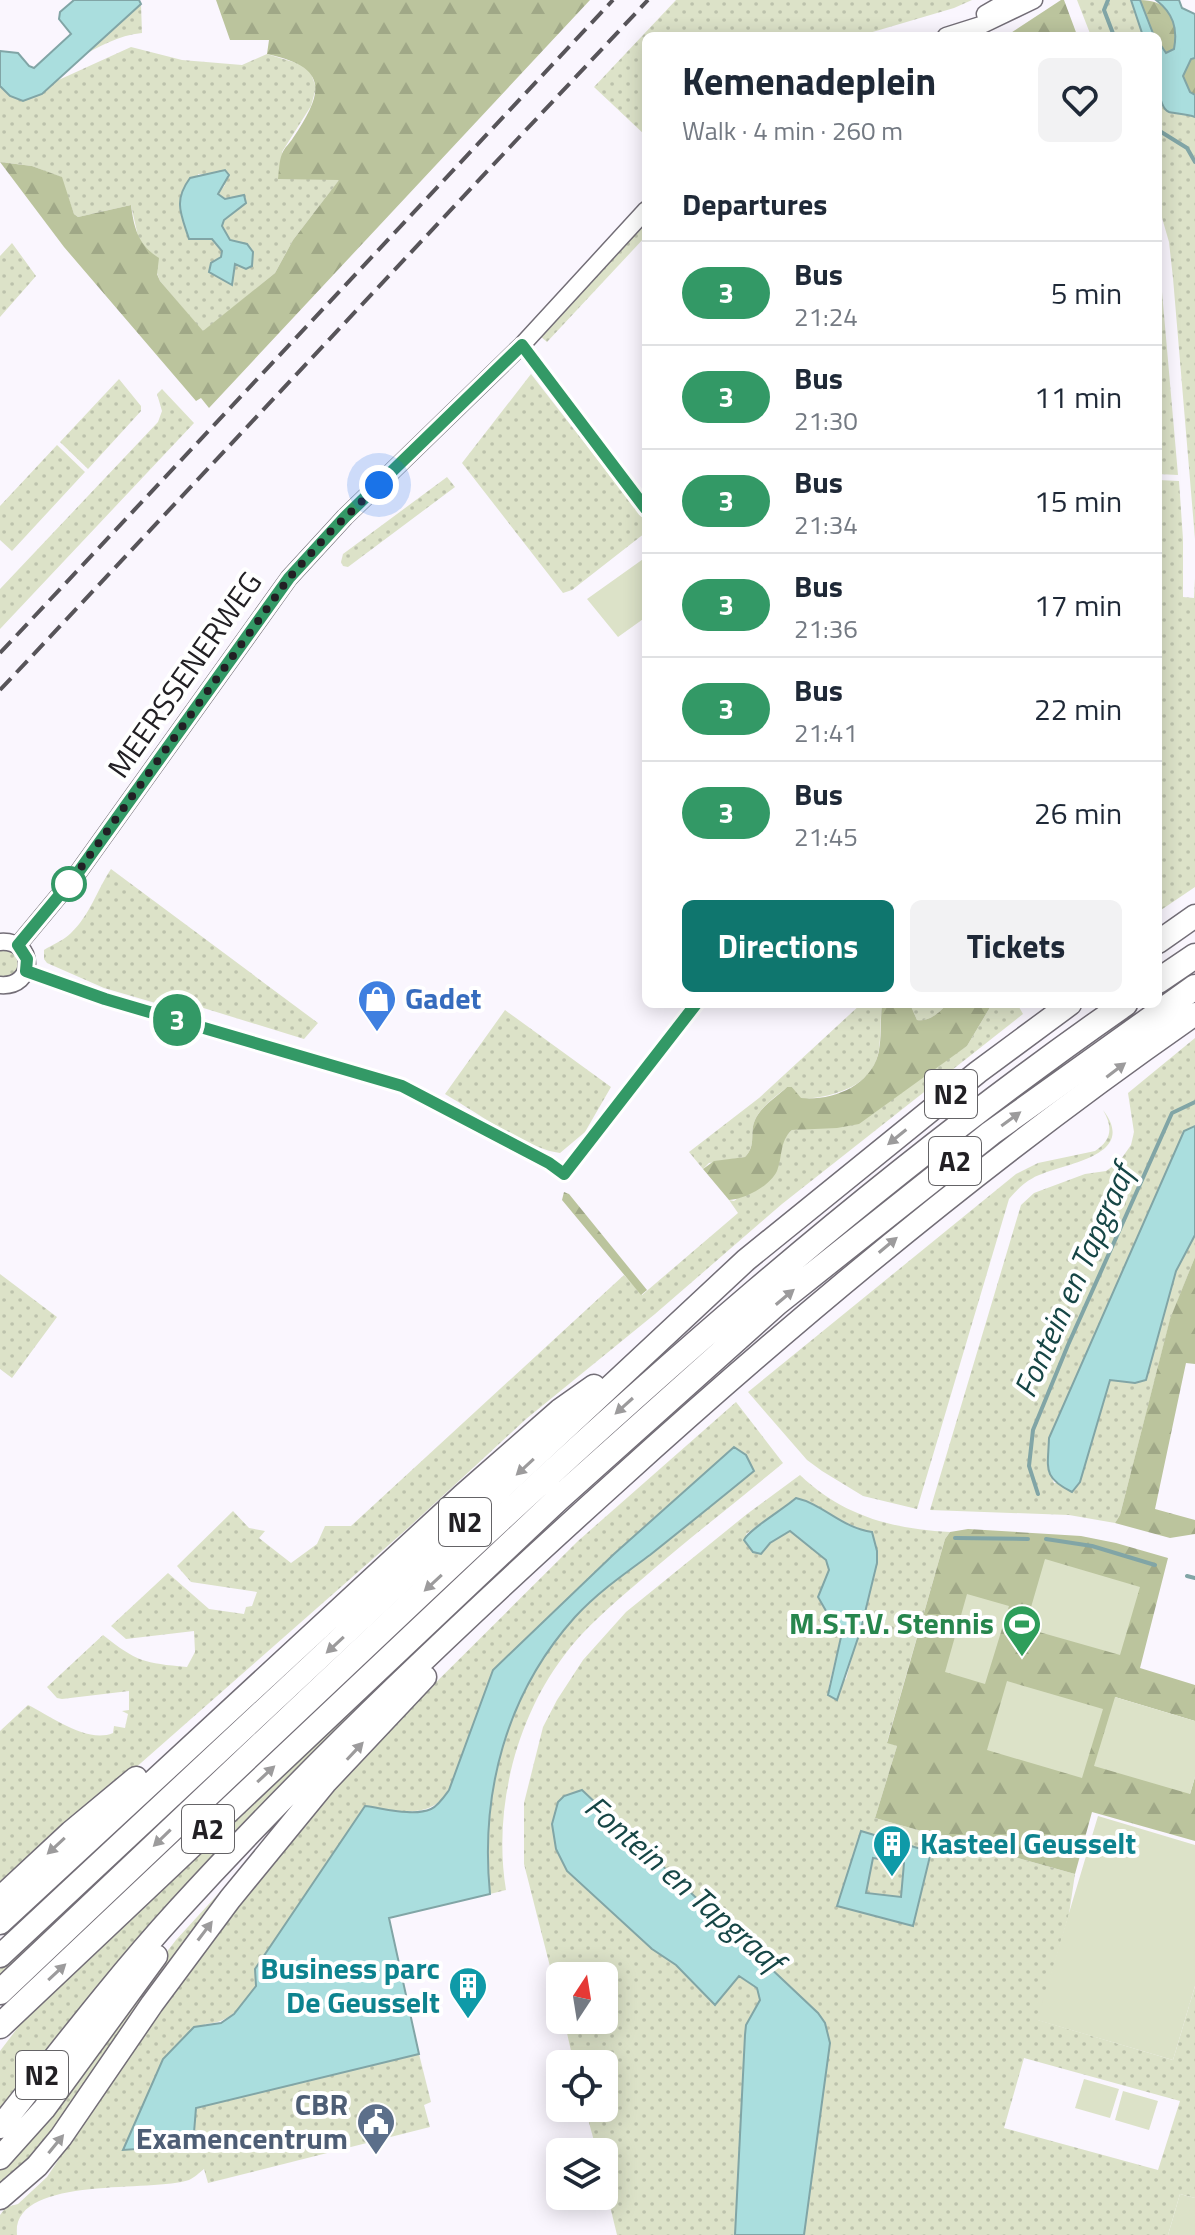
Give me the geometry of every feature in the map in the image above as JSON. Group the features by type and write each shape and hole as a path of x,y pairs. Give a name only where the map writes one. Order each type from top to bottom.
{"highway":[{"path":"1162,939 1195,916"},
{"path":"1162,978 1195,956"},
{"name":"A2","path":"0,2026 415,1632 697,1373 734,1358 788,1295 917,1189 1195,987"},
{"name":"N2","path":"0,1956 746,1260 978,1072 1065,1008"},
{"name":"A2","path":"0,1992 517,1502 710,1328 903,1169 1120,1008"},
{"name":"N2","path":"0,2127 178,1910 364,1716 713,1393 734,1358 1195,1014"},
{"name":"N2","path":"0,1923 513,1451 560,1410 663,1336"},
{"name":"N2","path":"0,2198 37,2166 61,2137 202,1934 303,1809 438,1663 541,1564 565,1528"},
{"name":"N2","path":"0,1898 71,1832 178,1744 207,1733"},
{"name":"N2","path":"0,2158 44,2109 241,1845"}],"street":[{"path":"956,32 1009,0"},
{"path":"957,32 984,24 1034,0"},
{"name":"MEERSSENERWEG","path":"18,945 77,874 289,578 345,517 490,378 642,214"},
{"path":"0,942 18,945 27,959 26,971 17,982 0,985"}],"green space":[{"path":"216,0 590,0 209,408 201,398 196,401 64,247 0,162 32,166 62,177 74,214 78,217 131,205 138,235 159,258 157,274 160,281 203,331 275,273 293,240 339,180 278,179 282,154 311,107 315,83 301,66 267,54 269,40 230,40"},
{"path":"676,0 972,0 873,32 646,32"},
{"path":"1064,0 1076,32 1012,32"},
{"path":"1077,0 1131,0 1142,32 1089,32"},
{"path":"1140,0 1159,4 1170,14 1175,30 1174,49 1166,53 1162,47 1162,32 1152,32"},
{"path":"141,4 142,33 117,39 78,58"},
{"path":"642,36 642,132 594,87"},
{"path":"131,47 182,60 242,65 267,54 303,65 311,73 316,88 311,106 282,152 294,179 340,179 293,240 275,273 203,332 160,281 149,252 139,241 131,205 78,217 74,214 61,177 32,166 0,162 0,86 10,96 42,94 52,83","holes":["198,174 207,175 225,185 218,194 225,199 244,195 246,203 224,220 222,226 230,240 252,255 252,266 246,269 236,263 232,285 209,272 222,251 213,239"]},
{"path":"1191,58 1195,58 1195,95 1190,92 1183,76"},
{"path":"1162,103 1171,112 1195,117 1195,539 1173,278 1169,242 1162,218"},
{"path":"642,224 642,240 547,342 540,336"},
{"path":"12,243 36,276 0,317 0,256"},
{"path":"1162,292 1178,475 1162,474"},
{"path":"531,374 642,517 642,535 572,590 563,593 462,463"},
{"path":"119,379 141,406 141,411 88,469 60,442"},
{"path":"162,389 194,423 0,629 0,589 158,422 162,411 157,394"},
{"path":"57,445 85,472 12,551 0,540 0,506"},
{"path":"447,477 455,487 348,567 343,566 343,554"},
{"path":"1162,480 1179,481 1183,597 1194,598 1195,578 1195,887 1162,909"},
{"path":"642,560 642,620 618,637 587,599"},
{"path":"111,869 318,1023 304,1039 197,1006 193,1014 104,988 47,963 44,950 78,926"},
{"path":"8,947 19,957 20,967 13,976 0,978 0,948"},
{"path":"857,1008 882,1008 876,1062 862,1080 841,1092 817,1098 800,1098 792,1087 787,1087 757,1115 751,1148 745,1157 709,1163 703,1169 689,1152 759,1098"},
{"path":"882,1008 912,1008 917,1020 926,1020 944,1008 990,1008 967,1046 859,1124 792,1130 785,1139 774,1177 756,1191 729,1200 703,1169 714,1161 745,1157 751,1148 757,1115 787,1087 792,1087 801,1098 813,1098 836,1094 858,1083 873,1066 880,1043"},
{"path":"912,1008 944,1008 926,1020 917,1020"},
{"path":"990,1008 1020,1008 1023,1014 782,1204 655,1314 526,1419 408,1528 0,1887 0,1731 28,1705 69,1727 92,1735 113,1733 114,1726 125,1728 128,1714 122,1711 129,1710 129,1691 62,1699 47,1687 103,1635 142,1660 187,1667 195,1652 194,1631 126,1639 111,1626 168,1573 209,1609 244,1614 246,1607 252,1606 257,1592 191,1582 177,1566 233,1511 249,1528 265,1531 259,1538 291,1563 317,1544 325,1526 351,1526 624,1275 642,1295 738,1213 729,1200 734,1201 777,1169 783,1140 792,1130 845,1126 967,1046"},
{"path":"505,1010 611,1087 585,1132 560,1153 533,1145 445,1094"},
{"path":"1195,1038 1195,1126 1184,1132 1049,1438 1048,1469 1054,1483 1080,1482 1110,1379 1135,1383 1146,1380 1176,1271 1195,1235 1195,1257 1170,1320 1120,1515 1115,1523 1069,1515 930,1510 1021,1205 1034,1193 1085,1174 1106,1171 1119,1162 1131,1145 1134,1132 1128,1093"},
{"path":"1103,1110 1112,1126 1111,1139 1104,1149 1077,1163 1033,1178 1009,1199 917,1509 863,1496 807,1460 748,1392 1016,1174 1038,1163 1095,1151 1101,1147 1109,1133"},
{"path":"564,1192 569,1194 647,1290 641,1295 562,1200"},
{"path":"1195,1257 1195,1364 1186,1363 1155,1509 1195,1520 1195,1534 1170,1538 1115,1523 1120,1515 1170,1319"},
{"path":"0,1274 57,1317 12,1378 0,1369"},
{"path":"736,1402 783,1463 599,1617 571,1646 546,1682 520,1738 506,1798 503,1860 506,1890 490,1894 489,1819 503,1746 531,1679 551,1647 592,1600 754,1471 614,1554 441,1800 433,1806 415,1811 365,1806 248,1999 229,2017 205,2024 196,2108 419,2054 431,2102 424,2105 430,2127 208,2183 204,2169 189,2180 171,2184 59,2194 36,2202 21,2216 17,2235 0,2235 0,2215 7,2207 18,2204 47,2177 137,2042 212,1939 313,1814 392,1726 578,1541"},
{"path":"800,1475 833,1501 869,1518 908,1528 950,1532 945,1539 887,1742 897,1746 875,1818 1075,1874 1069,1914 1038,2020 1173,2060 1195,1986 1195,2198 1180,2194 1168,2235 804,2235 830,2043 825,2023 582,1790 558,1802 552,1824 556,1849 567,1871 652,1949 676,1965 715,2004 739,1976 757,1988 760,2000 746,2025 735,2235 617,2235 611,2210 618,2210 618,2138 593,2138 589,2122 618,2122 618,2050 571,2050 567,2034 618,2034 618,1962 549,1962 524,1864 524,1803 543,1727 557,1700 583,1660 626,1612","holes":["796,1498 872,1532 877,1563 846,1679 829,1685 841,1637 818,1597 829,1570 826,1560 790,1531 770,1543 761,1554 753,1552 746,1534","861,1832 931,1852 913,1926 838,1906 868,1880 865,1893 901,1897 904,1863 873,1858 870,1870","1024,2058 1180,2101 1158,2170 1004,2128"]},
{"path":"968,1529 1081,1536 1168,1558 1140,1668 1195,1685 1195,1721 1115,1697 1190,1794 1195,1777 1195,1841 1092,1812 1075,1874 875,1818 897,1746 887,1743 945,1539 950,1532"},
{"path":"1045,1559 1140,1587 1120,1655 1025,1628"},
{"path":"967,1594 1009,1606 985,1684 945,1672"},
{"path":"374,1625 0,1978 0,1965 290,1692"},
{"path":"403,1663 300,1768 0,2112 0,2051 32,2009 293,1760"},
{"path":"1007,1681 1103,1709 1082,1778 987,1750"},
{"path":"1115,1697 1195,1721 1195,1777 1190,1794 1094,1766"},
{"path":"306,1798 47,2145 0,2188 0,2167 176,1940"},
{"path":"1098,1816 1195,1845 1195,1986 1173,2060 1037,2020"},
{"path":"1084,2079 1119,2089 1110,2118 1075,2108"},
{"path":"1123,2091 1158,2101 1149,2130 1115,2120"},
{"path":"1180,2194 1195,2198 1195,2235 1168,2235"}],"water":[{"path":"74,0 139,0 141,4 42,94 23,101 10,96 0,86 0,51 18,53 34,68 71,34 59,19 60,12"},
{"path":"1131,0 1140,0 1152,32 1142,32"},
{"path":"1156,0 1179,0 1182,8 1195,14 1195,58 1191,59 1183,76 1190,92 1195,95 1195,117 1169,112 1162,103 1162,47 1166,53 1174,49 1175,34 1167,10"},
{"path":"225,170 229,175 218,194 225,199 244,195 246,203 224,220 222,226 230,240 247,244 253,252 252,266 246,269 235,264 232,285 209,272 211,263 221,257 222,251 212,239 189,239 180,208 182,194 190,178"},
{"path":"1195,1126 1195,1235 1176,1271 1146,1380 1135,1383 1110,1380 1080,1482 1072,1492 1051,1476 1049,1438 1184,1131"},
{"path":"734,1447 746,1455 754,1471 592,1600 551,1647 531,1679 515,1712 494,1782 489,1819 490,1894 389,1918 419,2054 196,2108 193,2145 123,2150 163,2059 194,2027 221,2023 234,2014 256,1986 255,1969 365,1806 416,1812 438,1804 449,1790 493,1670 614,1554"},
{"path":"796,1498 851,1526 872,1532 877,1551 877,1563 861,1629 837,1700 828,1695 841,1637 818,1597 829,1570 826,1560 790,1531 770,1543 761,1554 753,1552 744,1540"},
{"path":"582,1790 825,2023 830,2043 804,2235 735,2235 745,2035 746,2025 760,2000 757,1988 739,1976 715,2005 676,1965 652,1949 567,1871 556,1849 552,1824 558,1802 564,1796"},
{"path":"861,1831 931,1852 913,1926 837,1906","holes":["873,1858 904,1863 901,1897 866,1893"]}],"waterway":[{"name":"Fontein en Tapgraaf","path":"1108,0 1104,10 1112,32"},
{"name":"Fontein en Tapgraaf","path":"1162,132 1187,148 1195,162"},
{"name":"Fontein en Tapgraaf","path":"1038,1494 1029,1466 1033,1430 1172,1113 1195,1102"},
{"name":"Fontein en Tapgraaf","path":"955,1538 1028,1539"},
{"path":"1046,1539 1092,1546 1155,1565"},
{"path":"1187,1576 1195,1578"}],"railway":[{"path":"0,653 613,0"},
{"path":"0,690 648,0"}],"bus line":[{"name":"3","path":"642,504 522,345 345,517 289,578 77,874 18,945 27,959 26,971 105,999 402,1086 424,1095 564,1174 693,1008"}],"place":[{"name":"Gadet","path":"377,1033"},
{"name":"M.S.T.V. Stennis","path":"1022,1658"},
{"name":"Kasteel Geusselt","path":"892,1878"},
{"name":"Business parc De Geusselt","path":"468,2020"},
{"name":"CBR Examencentrum","path":"376,2156"}],"route":[{"path":"69,884 67,887 265,608 330,532 379,485"}]}
